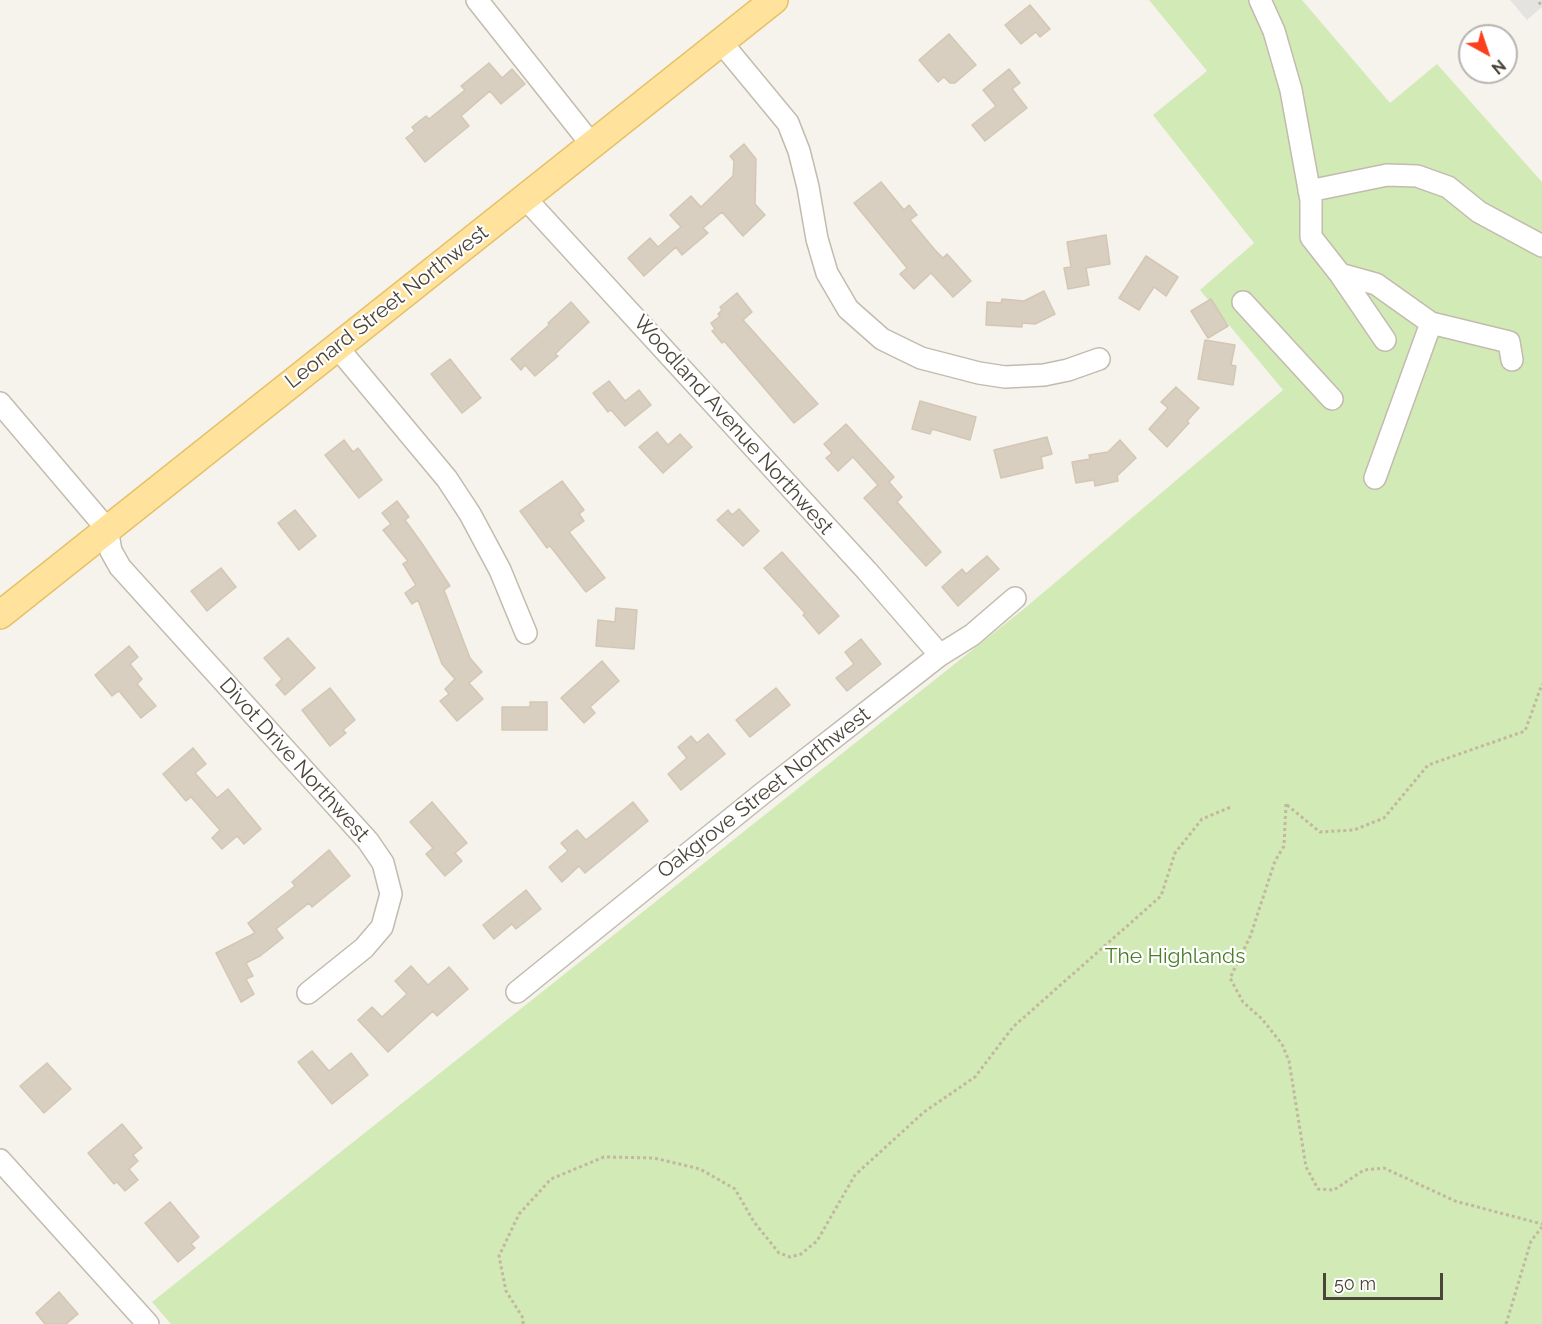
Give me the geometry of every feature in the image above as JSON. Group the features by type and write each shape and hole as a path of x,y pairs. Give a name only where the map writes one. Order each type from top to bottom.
{"main road":[{"name":"Leonard Street Northwest","path":"0,615 774,0"}],"street":[{"path":"477,0 592,145"},
{"path":"1260,0 1274,31 1292,90 1310,196 1311,237 1340,274 1385,340"},
{"path":"721,42 788,123 799,151 817,239 827,273 848,309 882,339 921,358 979,373 1005,377 1044,375 1068,370 1099,359"},
{"path":"1310,196 1386,175 1417,176 1448,187 1479,212 1542,246"},
{"name":"Woodland Avenue Northwest","path":"525,198 867,571 939,655"},
{"path":"1340,274 1376,284 1431,323 1509,342 1512,360"},
{"path":"1243,303 1332,399"},
{"path":"1375,478 1431,323"},
{"path":"337,347 447,479 500,570 526,633"},
{"path":"0,402 106,529"},
{"name":"Divot Drive Northwest","path":"106,529 111,551 120,567 368,841 383,863 391,894 382,927 364,948 308,993"},
{"name":"Oakgrove Street Northwest","path":"517,992 762,793 939,655 972,635 1015,598"},
{"path":"0,1160 148,1324"}],"path":[{"path":"1539,2 1542,7"},
{"path":"1506,1324 1531,1241 1542,1226 1455,1201 1384,1168 1364,1170 1334,1190 1318,1189 1306,1167 1289,1061 1282,1044 1262,1019 1243,1002 1230,978 1250,937 1275,861 1284,846 1286,804 1320,832 1354,830 1384,818 1428,765 1525,731 1542,684"},
{"path":"523,1324 523,1318 506,1291 499,1256 519,1214 551,1179 604,1157 654,1158 700,1169 735,1188 754,1222 779,1253 790,1257 801,1254 817,1241 855,1175 924,1112 975,1077 1013,1027 1161,896 1175,853 1202,819 1231,807"}],"green space":[{"name":"The Highlands","path":"1149,0 1302,0 1390,103 1437,64 1542,182 1542,1324 171,1324 152,1302 1025,608 1283,390 1200,290 1254,243 1153,115 1207,71"}],"shaded area":[{"path":"1510,0 1542,0 1542,7 1527,20"}],"building":[{"path":"1030,5 1050,29 1040,37 1036,32 1021,44 1005,25"},
{"path":"949,34 976,65 955,83 950,83 944,77 938,82 919,60"},
{"path":"489,63 502,78 512,69 525,84 501,104 490,91 461,116 469,126 425,162 406,138 415,131 412,127 426,116 429,119 465,90 461,86"},
{"path":"1009,69 1020,83 1012,89 1027,108 985,141 972,125 996,106 983,90"},
{"path":"744,144 756,159 755,204 765,215 743,236 722,212 703,228 708,233 682,255 676,247 644,276 628,258 650,238 658,247 681,227 670,215 691,196 701,207 733,176 734,161 730,156"},
{"path":"881,182 904,210 909,205 917,215 910,220 935,250 943,258 947,254 971,281 953,297 931,273 914,289 900,274 907,268 854,203"},
{"path":"1106,235 1110,264 1086,268 1089,285 1068,289 1064,268 1071,267 1067,242"},
{"path":"1146,256 1178,277 1166,296 1154,287 1139,310 1119,298"},
{"path":"1044,291 1055,314 1035,324 1022,323 1022,327 986,325 987,302 1001,303 1002,299 1024,301"},
{"path":"737,293 752,312 743,320 818,404 794,423 724,341 722,343 712,331 715,329 711,323 720,316 718,314 722,310 720,307"},
{"path":"1211,299 1228,326 1208,338 1191,311"},
{"path":"571,302 589,322 555,354 558,356 535,376 525,365 521,370 511,359"},
{"path":"1205,340 1235,345 1231,365 1236,366 1233,385 1198,379"},
{"path":"450,359 481,398 462,413 431,374"},
{"path":"609,381 625,401 639,390 651,405 625,426 611,410 608,412 593,393"},
{"path":"1176,387 1199,408 1167,447 1149,429 1168,408 1161,402"},
{"path":"920,401 976,417 970,440 932,429 930,434 912,429"},
{"path":"846,424 894,477 889,482 902,497 897,502 941,552 926,566 864,498 878,485 853,457 838,471 826,458 832,453 824,444"},
{"path":"657,432 668,445 680,434 692,447 663,473 639,447"},
{"path":"1047,437 1052,454 1041,457 1043,468 1001,478 994,450"},
{"path":"344,440 353,452 358,448 382,480 359,498 325,455"},
{"path":"1120,440 1136,458 1117,476 1118,481 1095,486 1094,480 1076,483 1072,462 1090,459 1089,455 1108,452"},
{"path":"562,481 584,510 579,514 584,521 569,532 605,578 586,592 550,546 547,548 520,511"},
{"path":"397,501 409,517 405,520 450,586 444,590 470,658 482,672 469,683 483,699 457,721 440,701 449,694 445,689 455,679 442,664 418,600 412,604 405,593 416,585 403,564 408,561 383,530 391,524 382,513"},
{"path":"739,509 759,531 743,546 717,520 728,510 732,515"},
{"path":"295,510 316,536 299,550 278,523"},
{"path":"782,552 839,616 819,634 803,615 805,613 764,568"},
{"path":"987,556 999,569 958,606 942,587 962,569 966,574"},
{"path":"221,568 236,587 207,611 191,591"},
{"path":"616,608 637,610 634,649 596,646 598,620 615,622"},
{"path":"288,638 315,668 285,695 276,685 282,679 264,658"},
{"path":"861,639 881,664 847,691 836,678 854,664 845,652"},
{"path":"129,646 138,657 130,664 142,679 137,684 156,706 141,718 119,691 112,696 95,675"},
{"path":"602,661 619,681 590,707 595,713 584,723 561,698"},
{"path":"330,688 355,720 343,730 346,733 330,746 302,710"},
{"path":"776,688 790,705 750,737 736,720"},
{"path":"530,702 547,702 547,730 502,730 502,707 530,707"},
{"path":"708,734 725,754 681,790 668,774 687,758 678,747 691,736 697,743"},
{"path":"193,748 206,764 195,773 217,798 228,789 261,829 244,844 237,836 222,849 212,838 220,830 191,797 186,801 163,774"},
{"path":"432,802 467,843 455,853 462,861 445,876 426,854 433,848 410,822"},
{"path":"633,802 648,821 585,873 579,866 562,882 549,867 568,851 561,843 577,830 586,840"},
{"path":"329,850 350,876 312,907 309,903 276,929 283,938 260,956 246,963 253,976 246,979 254,994 241,1002 216,953 255,933 248,923 295,886 292,882"},
{"path":"526,890 541,909 516,929 512,924 494,939 483,925"},
{"path":"411,966 428,985 449,967 468,989 437,1016 433,1011 388,1052 358,1020 372,1007 382,1017 407,994 395,981"},
{"path":"312,1051 329,1071 351,1053 368,1075 332,1104 298,1062"},
{"path":"47,1063 71,1089 44,1113 20,1086"},
{"path":"122,1124 142,1148 133,1155 138,1161 129,1169 138,1180 125,1191 117,1182 114,1184 88,1153"},
{"path":"170,1202 199,1237 191,1244 195,1248 178,1262 145,1223"},
{"path":"59,1292 78,1314 66,1324 45,1324 36,1313"}]}
